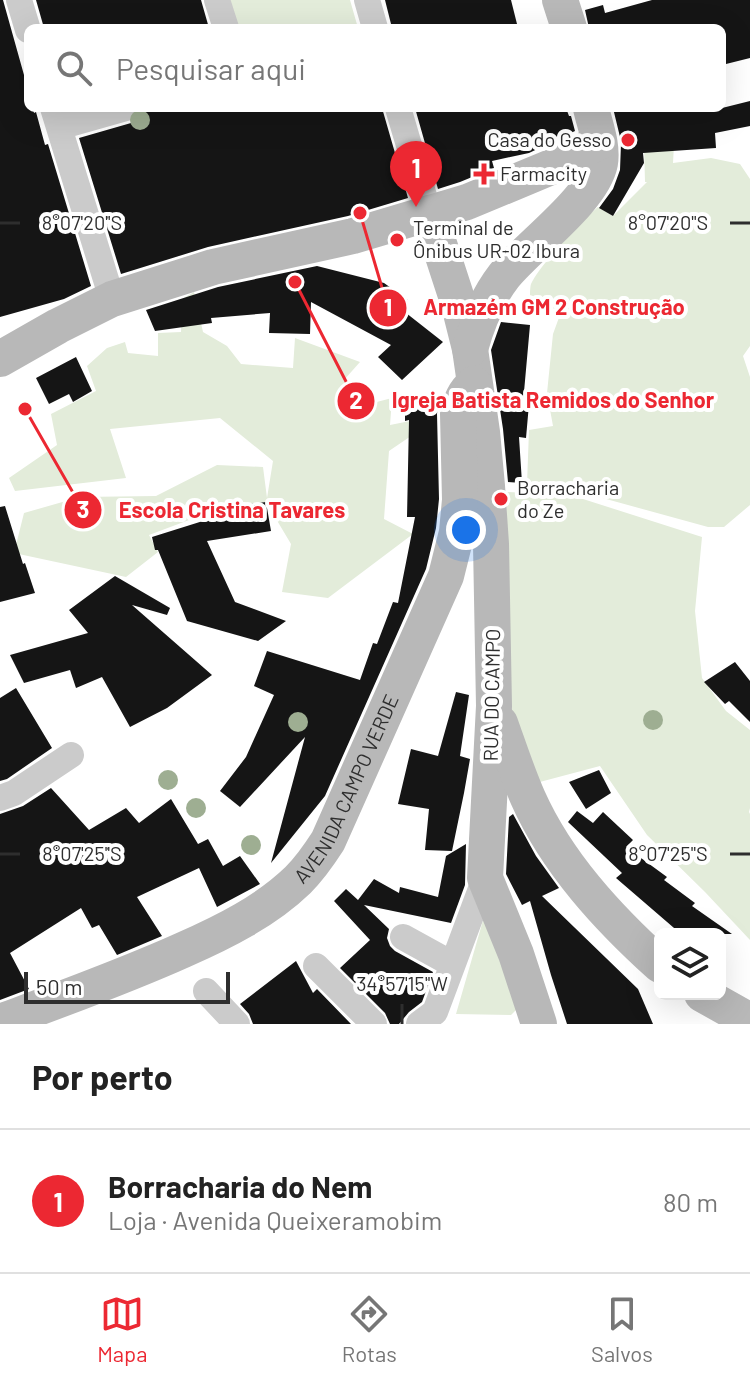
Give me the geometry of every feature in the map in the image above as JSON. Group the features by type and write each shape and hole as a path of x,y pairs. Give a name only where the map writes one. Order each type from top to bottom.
{"main road":[{"path":"0,359 112,299 213,267 353,236 467,202 528,177 595,125"},
{"name":"AVENIDA CAMPO VERDE","path":"0,1022 126,976 211,937 279,896 313,864 328,841 446,576 457,532 460,500 458,414 467,390 477,326 493,291 590,185 599,167 595,125"},
{"name":"RUA DO CAMPO","path":"429,213 459,305 482,432 491,544 494,706 485,878"},
{"path":"494,706 529,799 569,867 633,941 654,960"},
{"path":"485,878 516,954 539,1024"},
{"path":"713,1000 750,1021"}],"street":[{"path":"19,0 26,24"},
{"path":"217,0 225,24"},
{"path":"367,0 374,24"},
{"path":"98,112 56,118 112,299"},
{"path":"399,112 429,213"},
{"path":"0,798 14,793 71,755"},
{"name":"RUA DO CAMPO","path":"429,1020 485,878"},
{"path":"403,937 452,964"},
{"path":"316,966 374,1024"},
{"path":"206,991 237,1024"}],"green space":[{"path":"223,0 350,0 357,24 231,24"},
{"path":"643,112 676,112 673,163 711,158 740,164 750,179 750,346 743,356 750,377 750,505 724,527 708,527 577,491 527,484 529,430 553,426 547,393 553,334 561,312 530,297 531,284 562,244 598,207 613,216 645,182"},
{"path":"194,292 203,332 227,346 241,364 293,368 295,338 360,362 344,380 369,404 392,398 390,425 415,420 411,436 389,451 384,519 413,534 328,598 282,592 291,544 266,502 221,508 149,535 158,552 126,577 14,553 24,513 80,497 156,496 217,465 263,467 267,498 273,461 220,418 110,429 126,478 15,491 9,478 57,445 51,414 96,391 87,366 107,348 125,342 128,353 158,356 158,333 181,332 182,299"},
{"path":"507,492 583,499 702,537 695,611 702,678 726,711 750,730 750,940 647,835 600,766 536,783 497,712"},
{"path":"486,910 521,1005 511,1015 456,1014"}],"building":[{"path":"0,0 3,0 24,75 24,112 36,112 91,286 64,299 0,317"},
{"path":"36,0 201,0 208,24 43,24"},
{"path":"385,0 511,0 517,24 391,24"},
{"path":"652,0 750,0 750,58 726,64 726,24 588,24 585,10 603,5 605,13"},
{"path":"750,101 750,126 715,133 716,148 643,153 644,163 613,216 599,208 613,189 620,170 621,144 625,136 620,137 614,112 726,112 726,107"},
{"path":"141,112 383,112 408,198 348,216 208,247 121,274 79,138 138,119"},
{"path":"416,112 568,112 571,116 575,131 529,153 492,161 494,168 438,189"},
{"path":"317,266 384,283 408,300 401,309 443,342 402,380 378,357 391,345 311,302 310,334 269,333 270,313 211,318 212,323 155,331 146,310 218,287"},
{"path":"501,322 530,325 523,403 529,404 526,438 519,437 522,483 508,482 491,350"},
{"path":"76,357 92,391 73,402 69,394 49,404 36,378"},
{"path":"439,394 439,499 426,569 325,796 271,863 305,737 240,807 220,791 246,757 274,695 254,686 267,651 360,680 373,643 377,644 393,602 398,603 415,517 407,517 409,420 405,421 405,400"},
{"path":"266,502 271,531 207,541 235,602 286,621 258,641 187,621 152,537 222,515 221,508"},
{"path":"5,506 35,593 0,602 0,507"},
{"path":"115,576 170,608 167,615 132,605 212,675 167,708 130,727 102,677 76,688 70,670 24,683 10,655 88,633 69,610"},
{"path":"735,662 750,681 750,722 729,701 725,704 704,682"},
{"path":"16,688 52,748 0,781 0,698"},
{"path":"456,692 469,695 460,756 470,759 464,793 452,851 425,850 429,809 398,804 411,749 438,756"},
{"path":"599,770 611,793 586,809 569,782"},
{"path":"51,788 89,830 126,808 139,823 171,799 198,844 208,839 223,866 240,856 260,884 217,907 199,868 137,897 162,936 117,955 99,925 92,928 81,908 10,953 29,989 0,1000 0,814 23,806"},
{"path":"577,811 593,823 603,812 633,840 626,847 667,877 664,880 695,903 692,906 723,928 674,928 616,878 622,873 568,822"},
{"path":"513,814 536,856 559,888 542,896 638,989 653,1024 567,1024 530,901 522,905 506,874 509,817"},
{"path":"466,844 465,885 451,923 364,905 389,929 387,938 395,951 433,972 422,1002 399,1024 390,1024 385,1013 340,968 370,940 334,901 346,889 358,900 374,879 399,893 400,887 438,897 446,856"},
{"path":"296,961 313,993 317,989 351,1024 253,1024 240,1004"}],"place":[{"name":"Casa do Gesso","path":"628,140"},
{"name":"Farmacity","path":"484,174"},
{"name":"Borracharia do Nem","path":"416,207"},
{"name":"Armazém GM 2 Construção","path":"360,213"},
{"name":"Terminal de Ônibus UR-02 Ibura","path":"397,240"},
{"name":"Igreja Batista Remidos do Senhor","path":"295,282"},
{"name":"Escola Cristina Tavares","path":"25,409"},
{"name":"Borracharia do Ze","path":"501,499"}]}
